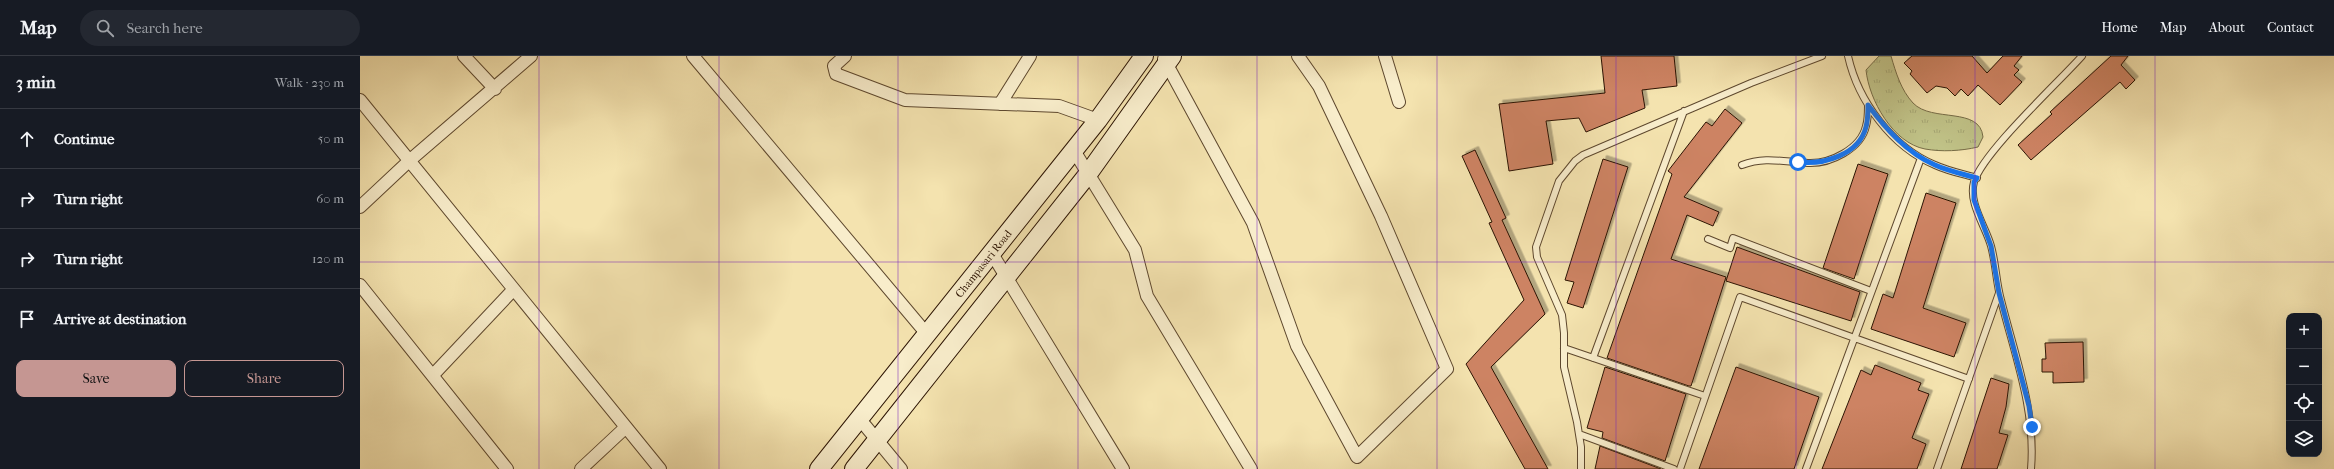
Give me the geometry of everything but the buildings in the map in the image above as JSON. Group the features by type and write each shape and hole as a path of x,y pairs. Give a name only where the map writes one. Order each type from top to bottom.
{"main road":[{"name":"Champasari Road","path":"819,469 858,418 1098,120 1144,56"},
{"path":"854,469 1088,174 1167,58"}],"street":[{"path":"464,56 495,89"},
{"path":"360,207 409,161 495,89 531,56"},
{"path":"693,56 926,333"},
{"path":"846,56 834,66 836,74 905,100 1063,107 1098,120"},
{"path":"1000,104 1030,56"},
{"path":"1167,58 1253,223 1297,346 1357,457 1447,369 1380,216 1320,86 1298,56"},
{"path":"1386,56 1399,102"},
{"path":"360,100 660,469"},
{"path":"1073,150 1135,250 1147,296 1251,469"},
{"path":"991,252 1123,469"},
{"path":"360,285 507,469"},
{"path":"433,375 513,290"},
{"path":"858,418 901,469"},
{"path":"581,469 626,427"}],"lane":[{"path":"1581,469 1579,434 1564,367 1562,315 1537,257 1536,247 1559,181 1575,161 1583,155 1751,82 1822,56"},
{"path":"1848,56 1852,74 1868,105 1898,140 1921,158 1936,166 1977,178"},
{"path":"2031,469 2032,427 2029,406 1999,293 1991,246 1974,200 1974,182 1993,152 2082,56"},
{"path":"1742,166 1755,160 1766,159 1810,164 1828,161 1840,155 1857,143 1863,136 1866,126 1868,105"},
{"path":"1593,358 1684,111"},
{"path":"1806,469 1921,158"},
{"path":"1708,239 1730,248 1733,238 1872,291"},
{"path":"1938,469 1999,293"},
{"path":"1680,469 1740,297 1969,380"},
{"path":"1564,348 1705,396"},
{"path":"1579,434 1674,469"}],"green space":[{"path":"1879,56 1891,56 1905,93 1913,103 1921,109 1965,118 1973,121 1980,127 1983,137 1978,147 1952,151 1925,149 1913,145 1893,129 1878,107 1868,82 1866,70"}],"route":[{"path":"1798,162 1810,164 1828,161 1846,152 1863,136 1866,126 1868,105 1880,121 1898,140 1919,157 1936,166 1977,178 1974,182 1974,200 1991,246 1999,293 2029,406 2032,427"}]}
